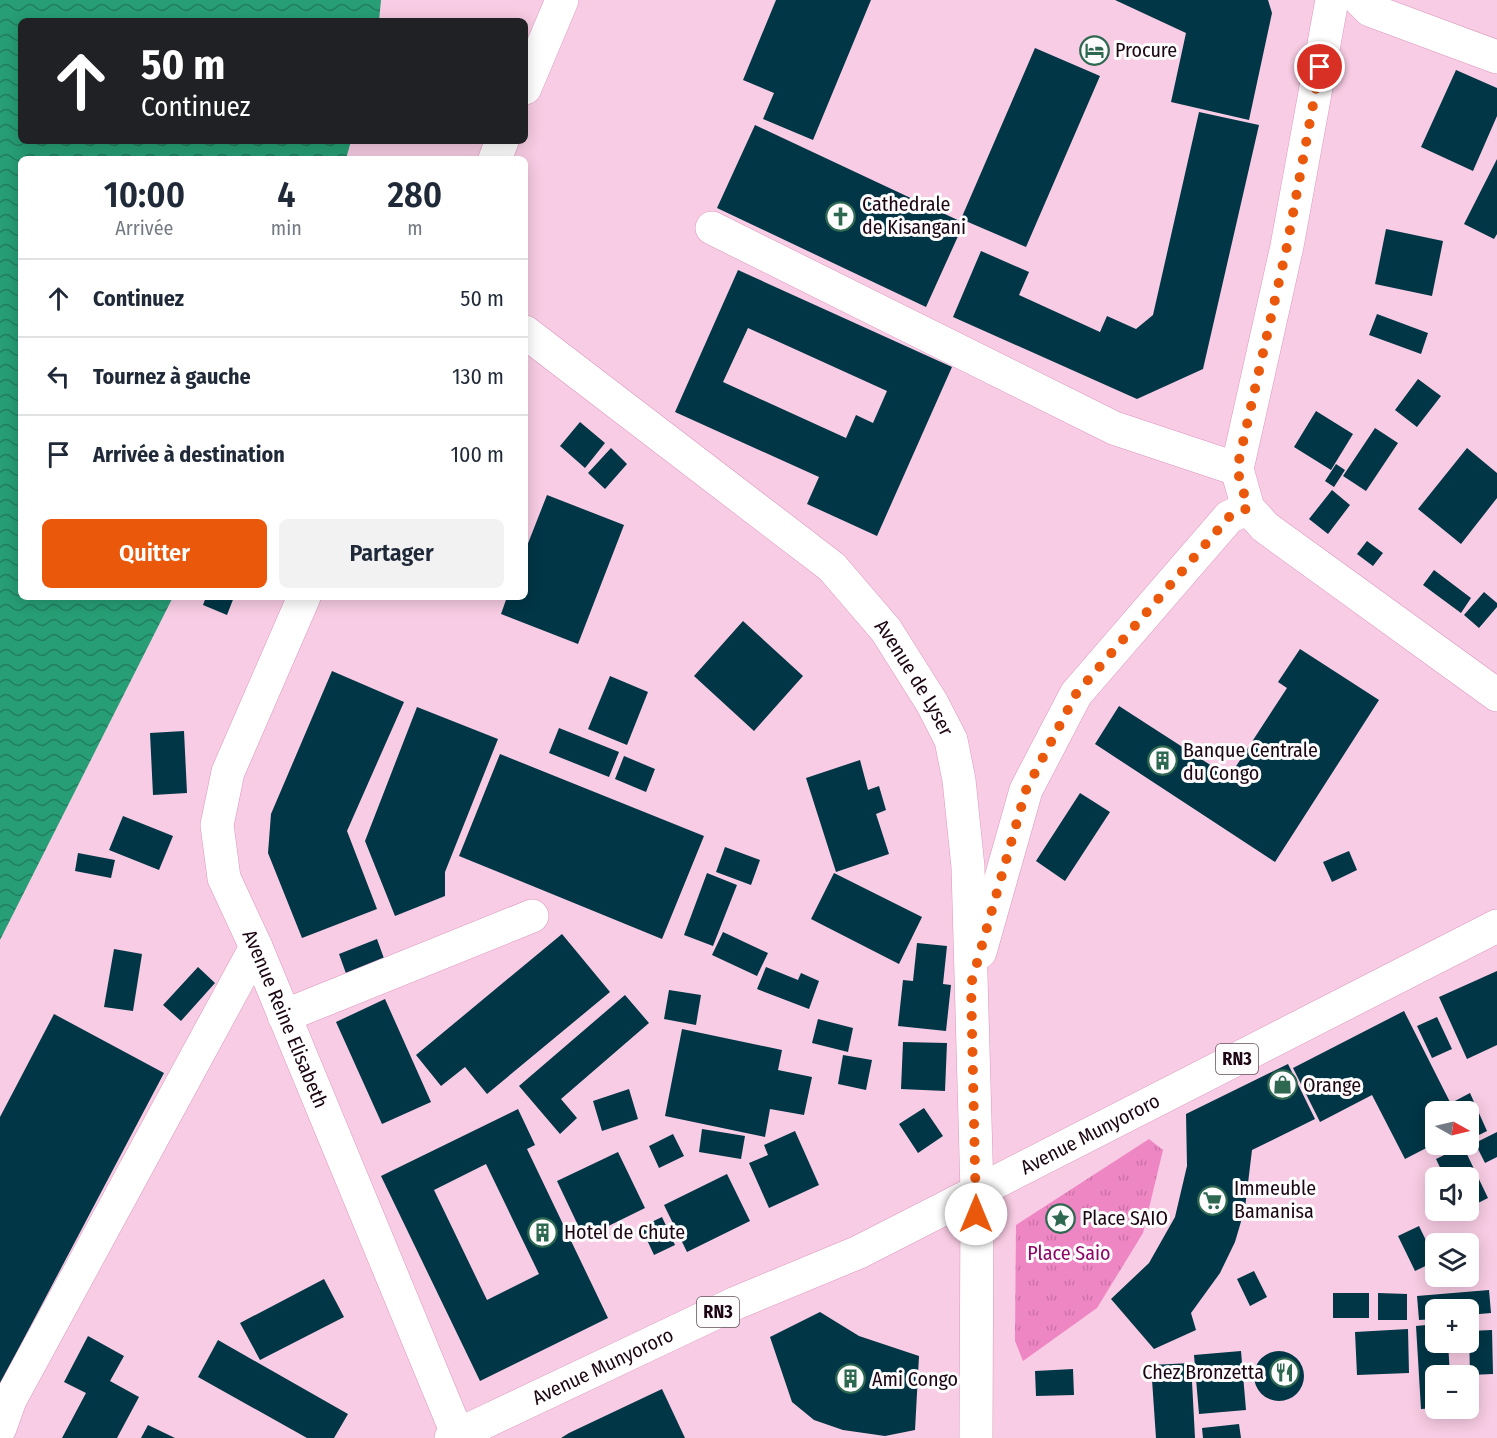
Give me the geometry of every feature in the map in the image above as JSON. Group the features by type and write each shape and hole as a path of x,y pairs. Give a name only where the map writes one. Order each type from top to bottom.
{"main road":[{"path":"528,80 562,0"},
{"path":"1332,0 1287,246 1237,469 1248,508 1264,527 1497,695"},
{"path":"1360,0 1370,10 1497,57"},
{"path":"712,228 1114,428 1237,469"},
{"name":"Avenue de Lyser","path":"528,334 832,567 886,630 932,703 951,740 959,780 968,867 976,1192 976,1438"},
{"path":"971,984 1026,790 1076,694 1229,517 1248,508"},
{"name":"Avenue Reine Elisabeth","path":"303,600 228,772 217,825 224,878 256,947 457,1437"},
{"path":"284,1016 532,916"},
{"name":"Avenue Munyororo","path":"457,1437 736,1303 859,1252 1497,926"},
{"path":"0,1428 10,1400 256,947"}],"green space":[{"name":"Place Saio","path":"1149,1139 1163,1150 1143,1233 1097,1308 1023,1361 1015,1341 1016,1225"}],"water":[{"path":"0,0 381,0 379,18 18,18 18,144 350,144 347,156 18,156 18,600 171,600 0,940"}],"building":[{"path":"776,0 871,0 813,140 763,119 774,93 743,80"},
{"path":"1115,0 1268,0 1272,13 1249,120 1171,102 1186,33"},
{"path":"1035,48 1100,76 1026,247 961,219"},
{"path":"1456,70 1497,88 1497,116 1473,171 1421,147"},
{"path":"1199,112 1259,125 1203,369 1137,399 953,317 981,251 1029,272 1019,295 1100,332 1107,316 1136,329 1153,315"},
{"name":"Cathedrale de Kisangani","path":"755,125 964,223 926,307 717,208"},
{"path":"1497,159 1497,234 1494,239 1464,224"},
{"path":"1386,229 1443,241 1432,296 1375,284"},
{"path":"738,270 952,367 877,536 807,504 819,477 675,412","holes":["748,328 887,391 873,423 856,415 846,438 723,382"]},
{"path":"1377,314 1428,333 1421,354 1369,335"},
{"path":"1418,379 1441,396 1417,427 1395,410"},
{"path":"1316,411 1353,434 1331,470 1294,447"},
{"path":"580,422 605,443 585,468 560,446"},
{"path":"1375,428 1398,443 1366,491 1343,476"},
{"path":"611,448 627,464 605,489 588,473"},
{"path":"1467,448 1497,473 1497,498 1461,544 1418,509"},
{"path":"1336,464 1345,470 1334,487 1325,481"},
{"path":"1332,490 1350,505 1328,534 1309,519"},
{"path":"547,495 624,525 578,644 501,614 506,600 528,600 528,543"},
{"path":"1367,541 1383,553 1373,566 1357,554"},
{"path":"1434,570 1471,598 1461,613 1423,585"},
{"path":"1484,592 1497,603 1497,607 1479,628 1464,615"},
{"path":"205,600 233,600 227,615 203,605"},
{"path":"743,621 803,676 754,731 694,676"},
{"name":"Banque Centrale du Congo","path":"1300,649 1379,700 1275,862 1095,744 1119,706 1229,777 1287,688 1278,682"},
{"path":"332,671 404,702 347,831 377,909 302,938 268,853 271,814"},
{"path":"610,676 648,692 627,745 588,729"},
{"path":"417,707 498,739 445,872 445,896 395,916 365,841"},
{"path":"559,728 619,752 609,777 549,753"},
{"path":"184,731 187,793 153,795 150,733"},
{"path":"500,754 704,836 662,939 459,856"},
{"path":"624,756 655,769 646,792 615,779"},
{"path":"860,760 868,790 879,786 886,810 876,814 889,854 836,872 806,778"},
{"path":"1080,793 1110,812 1065,881 1036,861"},
{"path":"123,816 173,836 159,870 109,850"},
{"path":"725,847 760,860 751,885 716,872"},
{"path":"1349,851 1357,870 1332,882 1323,862"},
{"path":"78,853 115,860 111,878 75,871"},
{"path":"707,873 737,885 713,946 684,935"},
{"path":"834,873 922,917 899,964 811,919"},
{"path":"723,932 768,953 757,976 712,955"},
{"path":"562,934 610,992 487,1094 465,1067 441,1086 416,1055"},
{"path":"377,939 386,964 348,979 339,954"},
{"path":"917,943 947,946 943,984 951,985 946,1031 898,1026 903,980 913,981"},
{"path":"114,949 142,954 133,1011 104,1007"},
{"path":"198,967 215,983 181,1021 163,1005"},
{"path":"766,967 798,980 801,973 819,981 809,1009 757,989"},
{"path":"1497,971 1497,1045 1467,1059 1439,997"},
{"path":"669,990 701,995 696,1025 664,1019"},
{"path":"625,995 649,1023 561,1099 577,1118 560,1134 519,1086"},
{"path":"385,999 431,1102 382,1124 336,1022"},
{"path":"1404,1011 1449,1101 1425,1101 1425,1149 1405,1159 1372,1095 1320,1122 1293,1068"},
{"path":"54,1014 164,1073 0,1384 0,1117"},
{"path":"1437,1017 1452,1049 1432,1058 1417,1026"},
{"path":"818,1019 853,1028 848,1052 812,1043"},
{"path":"682,1029 782,1050 778,1070 812,1077 804,1115 770,1109 765,1137 665,1116"},
{"path":"903,1042 947,1043 945,1091 901,1089"},
{"path":"843,1055 872,1060 866,1090 838,1084"},
{"name":"Immeuble Bamanisa","path":"1288,1064 1315,1119 1252,1150 1245,1208 1235,1242 1220,1273 1191,1313 1196,1330 1154,1349 1111,1299 1149,1263 1175,1217 1187,1166 1186,1114"},
{"path":"629,1089 638,1119 602,1131 593,1101"},
{"path":"1470,1093 1474,1101 1455,1101"},
{"path":"924,1108 943,1136 918,1153 899,1124"},
{"name":"Hotel de Chute","path":"518,1109 535,1145 527,1149 608,1318 480,1381 381,1176","holes":["486,1164 539,1274 487,1300 434,1190"]},
{"path":"1479,1113 1487,1131 1479,1135"},
{"path":"702,1129 745,1136 741,1159 699,1152"},
{"path":"795,1131 819,1185 769,1208 749,1163 768,1155 764,1145"},
{"path":"1497,1132 1497,1157 1485,1163 1479,1151 1479,1141"},
{"path":"673,1134 684,1156 659,1168 649,1146"},
{"path":"618,1152 645,1208 584,1238 557,1181"},
{"path":"1444,1155 1467,1155 1473,1167 1440,1167 1436,1159"},
{"path":"727,1174 750,1221 687,1252 664,1205"},
{"path":"1479,1179 1488,1198 1479,1202"},
{"path":"662,1217 675,1245 654,1255 641,1227"},
{"path":"1419,1226 1425,1238 1425,1266 1415,1271 1398,1236"},
{"path":"1254,1271 1267,1297 1250,1306 1237,1279"},
{"path":"324,1279 344,1317 260,1360 240,1323"},
{"path":"1489,1290 1491,1313 1479,1314 1479,1299 1425,1299 1425,1320 1419,1320 1417,1296"},
{"path":"1333,1293 1369,1293 1369,1318 1333,1318"},
{"path":"1378,1293 1407,1294 1407,1320 1378,1320"},
{"name":"Ami Congo","path":"820,1312 859,1336 919,1356 915,1430 885,1436 843,1430 814,1420 792,1402 770,1337"},
{"path":"1425,1325 1425,1353 1449,1353 1449,1365 1425,1365 1425,1409 1421,1409 1416,1326"},
{"path":"1408,1329 1409,1373 1357,1375 1355,1332"},
{"path":"1492,1330 1493,1374 1479,1375 1479,1365 1470,1365 1470,1353 1479,1353 1479,1331"},
{"path":"88,1336 124,1356 110,1381 139,1397 117,1438 62,1438 86,1393 64,1382"},
{"path":"218,1340 348,1414 334,1438 307,1438 198,1377"},
{"path":"1241,1351 1246,1410 1199,1414 1194,1355"},
{"path":"1274,1351 1284,1351 1297,1358 1304,1371 1304,1381 1297,1394 1284,1401 1274,1401 1265,1397 1258,1390 1254,1381 1254,1371 1258,1362 1265,1355"},
{"path":"1191,1363 1195,1438 1156,1438 1151,1365"},
{"path":"1073,1369 1074,1395 1036,1396 1035,1371"},
{"path":"662,1389 685,1438 561,1438 569,1433"},
{"path":"1239,1424 1241,1438 1203,1438 1202,1428"},
{"path":"148,1425 175,1438 141,1438"}],"place":[{"name":"Procure","path":"1094,50"},
{"name":"Cathedrale de Kisangani","path":"841,216"},
{"name":"Banque Centrale du Congo","path":"1162,761"},
{"name":"Orange","path":"1282,1085"},
{"name":"Immeuble Bamanisa","path":"1213,1200"},
{"name":"Place SAIO","path":"1061,1218"},
{"name":"Hotel de Chute","path":"543,1232"},
{"name":"Chez Bronzetta","path":"1285,1372"},
{"name":"Ami Congo","path":"851,1379"}],"route":[{"path":"976,1214 971,984 1026,790 1076,694 1229,517 1248,508 1237,469 1287,246 1320,67"}]}
